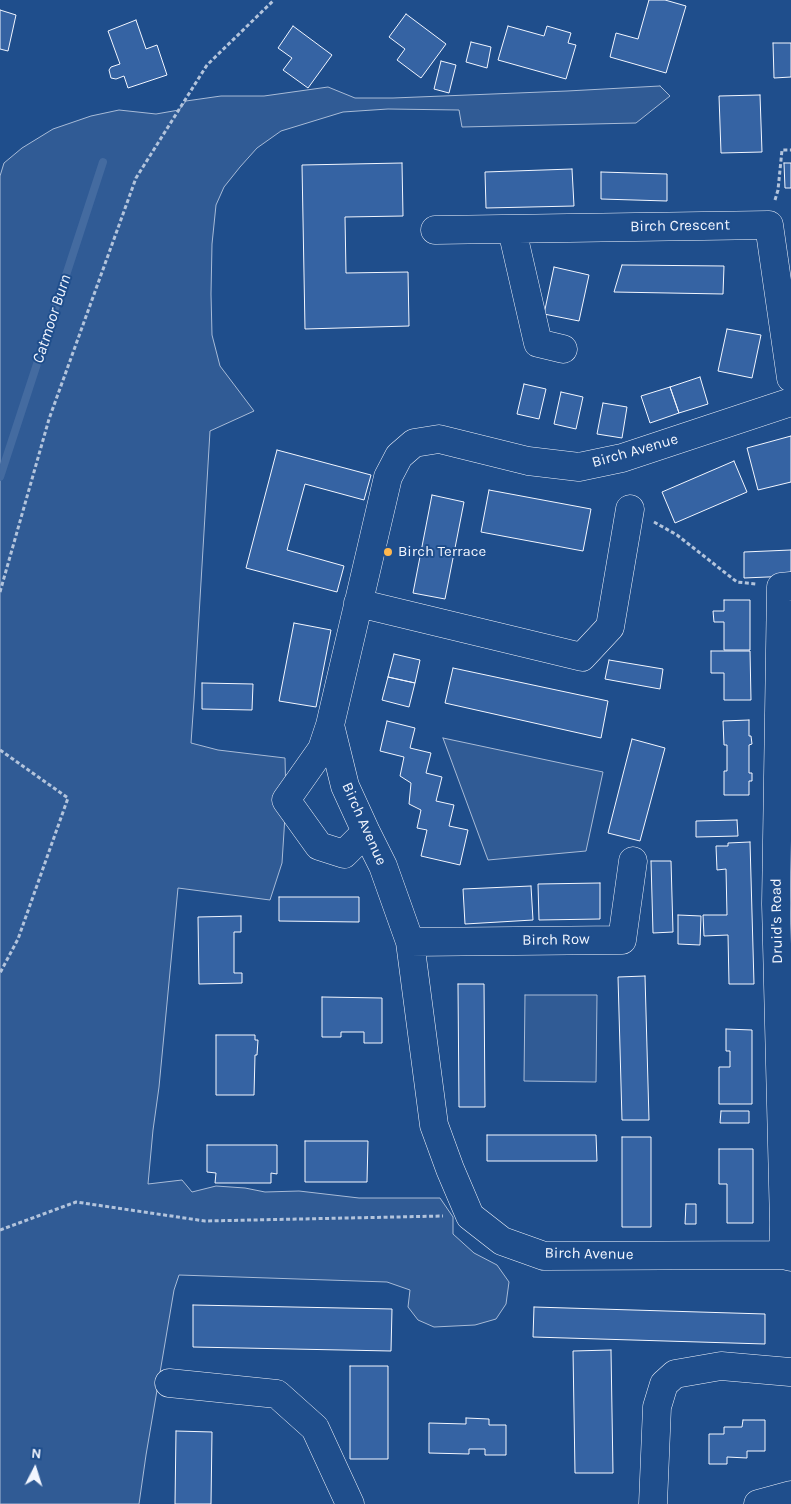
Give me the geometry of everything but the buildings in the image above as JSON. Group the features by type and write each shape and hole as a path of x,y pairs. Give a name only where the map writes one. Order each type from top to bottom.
{"street":[{"name":"Birch Crescent","path":"435,230 769,225"},
{"path":"769,225 791,378"},
{"path":"512,230 538,343 563,349"},
{"name":"Birch Avenue","path":"787,1256 544,1256 502,1241 470,1216 434,1125 410,942 383,866 345,786 330,725 388,477 399,456 414,443 439,439 528,462 579,467 622,458 791,402"},
{"path":"358,603 582,657 610,627 630,509"},
{"name":"Druid's Road","path":"786,586 784,1224 787,1256"},
{"path":"330,725 322,749 286,800 318,846 344,854 366,832"},
{"name":"Birch Row","path":"410,942 622,940 633,861"},
{"path":"653,1504 657,1407 664,1384 675,1374 721,1366 790,1372"},
{"path":"169,1383 277,1394 315,1428 350,1504"},
{"path":"758,1504 791,1496"}],"path":[{"path":"0,592 49,419 136,178 207,65 274,0"},
{"path":"769,225 778,190 782,150 791,150"},
{"path":"630,509 677,535 737,582 786,586"},
{"path":"0,750 68,798 18,939 0,973"},
{"path":"0,1230 76,1202 205,1221 470,1216"}],"shaded area":[{"path":"660,86 670,96 636,123 462,127 459,110 388,109 343,112 281,131 257,148 224,187 216,205 212,244 212,335 220,366 254,411 210,431 191,743 218,750 285,758 286,800 282,863 270,900 178,888 148,1184 182,1180 192,1192 216,1186 245,1188 265,1192 299,1191 359,1198 440,1198 453,1217 453,1234 474,1253 497,1265 509,1282 506,1304 496,1319 475,1325 434,1327 418,1320 408,1307 410,1290 387,1282 179,1275 174,1290 139,1504 0,1504 0,176 4,163 22,148 53,129 91,116 119,110 156,114 179,110 186,101 221,96 264,96 328,87 355,98 393,98"},
{"path":"443,738 603,772 586,851 488,860"},
{"path":"525,995 597,995 596,1082 524,1081"}],"waterway":[{"name":"Catmoor Burn","path":"0,477 103,162"}],"place":[{"name":"Birch Terrace","path":"388,552"}]}
